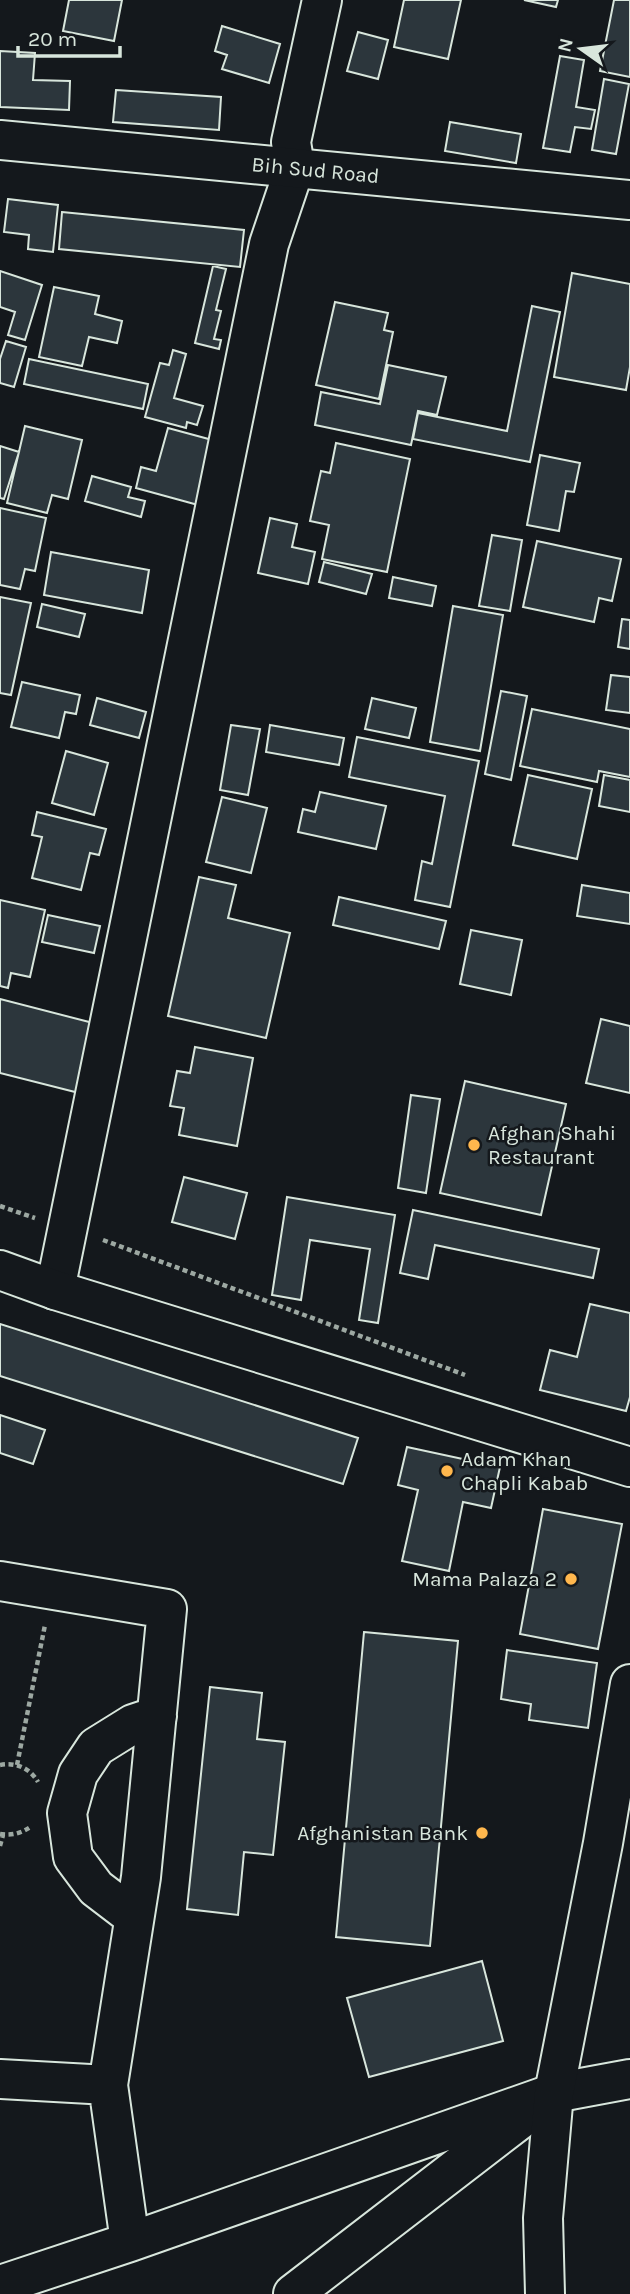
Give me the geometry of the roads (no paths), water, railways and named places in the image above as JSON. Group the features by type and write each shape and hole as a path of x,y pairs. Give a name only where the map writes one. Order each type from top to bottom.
{"street":[{"path":"55,1290 269,244 295,167 291,142 322,0"},
{"name":"Bih Sud Road","path":"0,140 630,200"},
{"path":"0,1270 55,1290 630,1467"},
{"path":"0,1581 167,1609 141,1877 108,2085 130,2242"},
{"path":"545,2294 543,2218 554,2093 603,1843 630,1684"},
{"path":"135,1917 96,1888 73,1857 67,1813 78,1774 96,1747 133,1724 157,1716"},
{"path":"0,2079 108,2085"},
{"path":"0,2285 554,2093 630,2079"},
{"path":"293,2294 554,2093"}],"place":[{"name":"Afghan Shahi Restaurant","path":"474,1145"},
{"name":"Adam Khan Chapli Kabab","path":"447,1471"},
{"name":"Mama Palaza 2","path":"571,1579"},
{"name":"Afghanistan Bank","path":"482,1833"}]}
